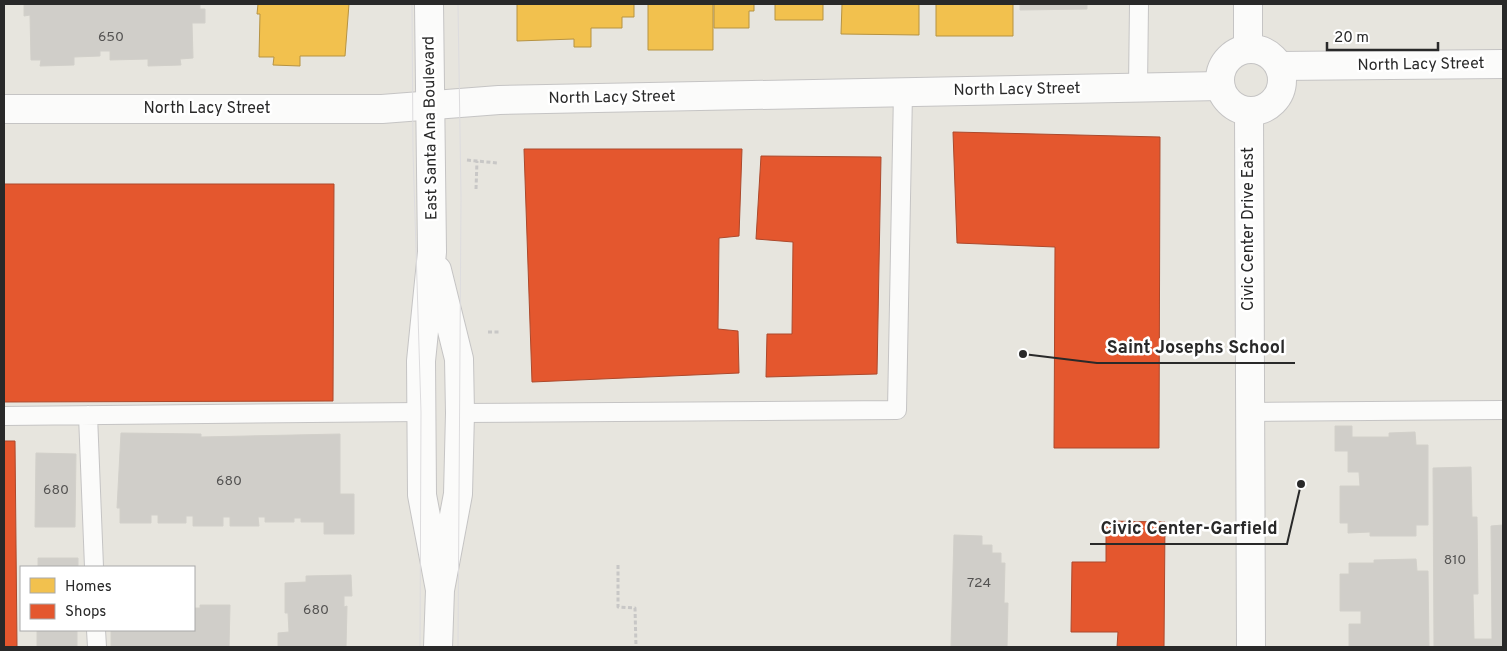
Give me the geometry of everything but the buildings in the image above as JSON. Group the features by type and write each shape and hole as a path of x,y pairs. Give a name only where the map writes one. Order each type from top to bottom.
{"street":[{"name":"East Santa Ana Boulevard","path":"429,4 432,252 421,361 422,495 440,590"},
{"path":"1248,4 1248,49"},
{"path":"1248,49 1261,50 1272,56 1279,66 1282,78 1280,91 1272,103 1262,109 1249,111 1236,107 1226,98 1220,86 1220,76 1230,58 1238,51 1248,49"},
{"name":"North Lacy Street","path":"1279,66 1503,64"},
{"name":"North Lacy Street","path":"4,109 382,109 499,100 1220,86"},
{"name":"Civic Center Drive East","path":"1249,111 1251,647"},
{"name":"East Santa Ana Boulevard","path":"432,252 459,359 460,413 458,494 440,590 438,647"}],"lane":[{"path":"1138,88 1139,4"},
{"path":"460,413 897,410 903,92"},
{"path":"1250,412 1503,410"},
{"path":"4,416 421,412"},
{"path":"88,416 94,566"},
{"path":"96,631 97,647"}],"path":[{"path":"467,160 496,163"},
{"path":"476,189 477,161"},
{"path":"618,565 618,607 636,608 636,647"}],"tram line":[{"path":"412,4 413,151 421,412 420,647"},
{"path":"458,4 461,197 458,647"}],"place":[{"name":"Saint Josephs School","path":"1023,354"},
{"name":"Civic Center-Garfield","path":"1301,484"}]}
